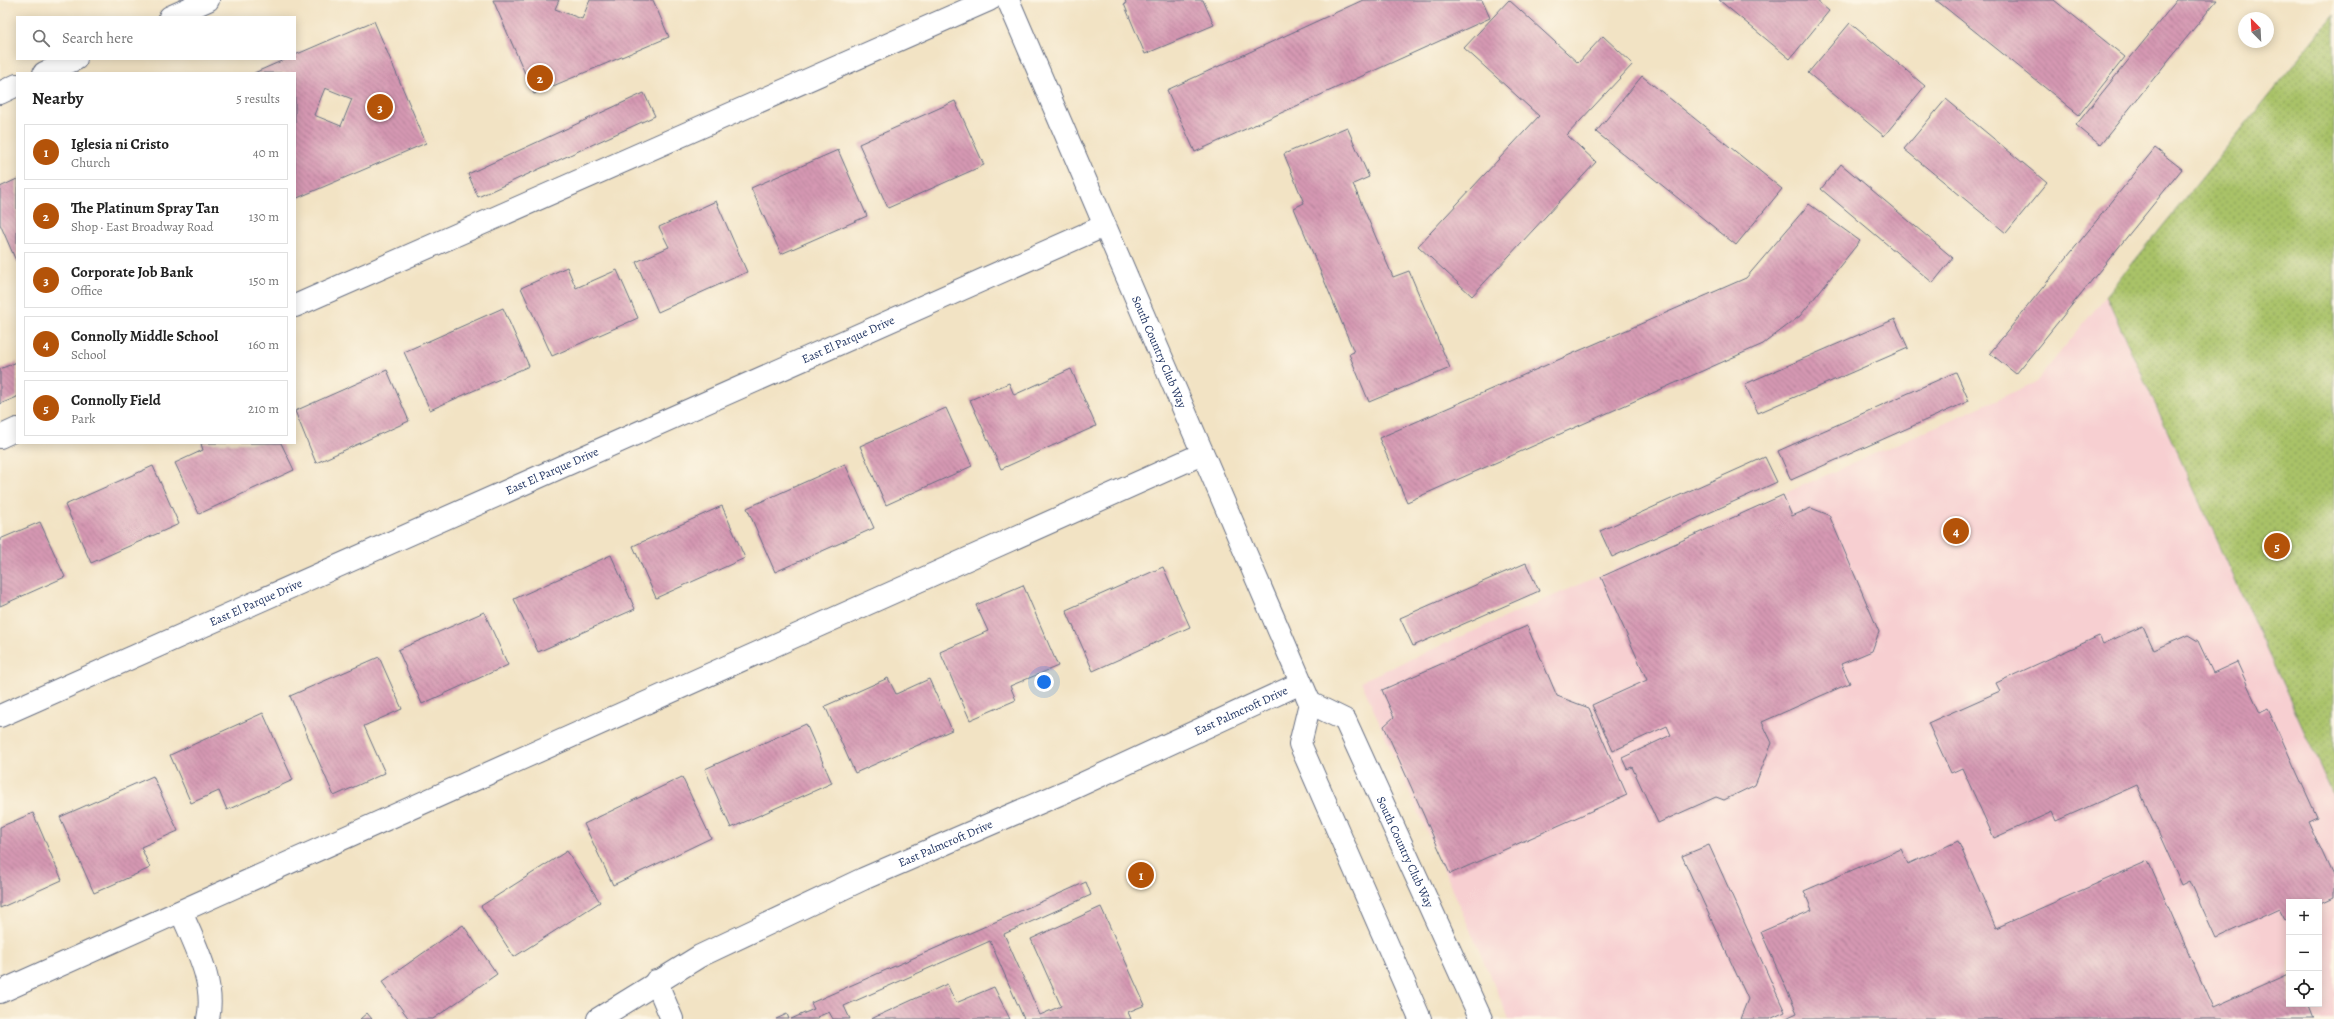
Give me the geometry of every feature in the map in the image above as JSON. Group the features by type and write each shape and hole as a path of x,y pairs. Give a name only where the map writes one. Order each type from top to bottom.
{"street":[{"path":"172,16 208,0"},
{"path":"296,306 988,0"},
{"name":"South Country Club Way","path":"1008,0 1310,703 1345,720 1481,1019"},
{"path":"46,72 74,60"},
{"path":"0,93 16,85"},
{"name":"East El Parque Drive","path":"0,716 1104,226"},
{"path":"0,437 16,429"},
{"path":"0,992 1202,454"},
{"name":"East Palmcroft Drive","path":"598,1019 656,981 700,956 863,879 1069,790 1301,683"},
{"path":"1310,703 1300,744 1420,1019"},
{"path":"181,912 203,964 211,1005 208,1019"},
{"path":"656,981 672,1019"}],"shaded area":[{"path":"2106,296 2334,797 2334,1019 1509,1019 1361,681 2036,382"}],"green space":[{"path":"2334,15 2334,797 2106,296"}],"building":[{"path":"493,0 559,0 555,9 582,19 590,0 653,0 669,37 534,94"},
{"path":"1125,0 1203,0 1214,25 1145,54 1124,4 1126,3"},
{"path":"1363,0 1482,0 1490,18 1195,152 1167,90"},
{"path":"1509,0 1578,63 1603,36 1633,64 1567,135 1596,162 1472,296 1418,246 1539,116 1464,48"},
{"path":"1719,0 1816,0 1829,11 1790,59"},
{"path":"1936,0 2054,0 2125,57 2079,115"},
{"path":"2177,0 2217,0 2100,145 2076,125"},
{"path":"374,21 426,143 296,199 296,72 256,72 284,60 296,60 296,55","holes":["325,88 352,99 341,126 314,115"]},
{"path":"1850,23 1925,86 1884,136 1808,73"},
{"path":"1642,76 1782,189 1736,245 1596,132"},
{"path":"644,93 655,116 478,197 468,174"},
{"path":"1946,99 2047,183 2006,233 1904,149"},
{"path":"955,101 984,165 888,208 859,144"},
{"path":"1347,127 1369,177 1353,184 1393,277 1409,271 1450,368 1369,402 1349,354 1354,352 1294,208 1304,203 1284,154"},
{"path":"2155,148 2182,169 2016,374 1990,353"},
{"path":"838,150 867,216 781,254 751,188"},
{"path":"1841,164 1953,258 1933,283 1821,189"},
{"path":"16,179 16,261 0,224 0,187"},
{"path":"716,201 747,272 658,312 636,262 669,247 659,227"},
{"path":"1809,204 1860,241 1800,316 1763,344 1407,502 1379,438 1746,278"},
{"path":"567,267 576,288 617,270 638,318 552,356 521,288"},
{"path":"503,308 529,366 430,410 404,352"},
{"path":"1895,319 1908,348 1758,413 1745,384"},
{"path":"16,362 16,397 0,404 0,369"},
{"path":"1071,369 1096,426 1001,469 970,400 1009,383 1014,395"},
{"path":"387,370 409,421 316,463 296,411"},
{"path":"1956,372 1969,401 1791,480 1778,451"},
{"path":"946,408 972,466 886,505 860,446"},
{"path":"201,444 281,444 294,470 199,514 175,463 203,450"},
{"path":"1765,457 1777,482 1612,557 1600,531"},
{"path":"845,464 874,528 775,572 747,508"},
{"path":"153,466 179,524 91,563 65,505"},
{"path":"1783,495 1792,516 1811,508 1829,515 1879,632 1872,651 1841,664 1850,683 1762,722 1772,743 1755,785 1724,800 1716,797 1658,823 1632,767 1627,769 1622,758 1671,735 1667,726 1613,751 1592,705 1647,680 1601,577"},
{"path":"722,506 745,558 656,598 633,546"},
{"path":"40,522 65,577 0,606 0,539"},
{"path":"611,555 635,609 538,652 514,599"},
{"path":"1526,563 1539,591 1413,646 1400,618"},
{"path":"1163,567 1190,627 1093,671 1066,610"},
{"path":"1023,585 1058,666 1010,686 1016,700 970,720 940,652 988,631 976,605"},
{"path":"484,612 508,665 422,704 398,650"},
{"path":"1527,626 1557,696 1589,708 1627,795 1450,874 1384,726 1394,717 1382,690"},
{"path":"2143,626 2154,650 2188,635 2198,641 2213,673 2237,662 2260,713 2268,709 2317,817 2308,821 2334,878 2334,897 2322,903 2322,899 2286,899 2286,920 2279,909 2216,938 2190,881 2182,885 2137,785 2056,821 2052,812 1994,838 1962,768 1951,773 1928,723 2000,691 1996,683 2099,636 2103,644"},
{"path":"379,657 402,709 364,726 385,773 334,796 290,696"},
{"path":"888,678 896,694 929,679 952,730 855,773 825,706"},
{"path":"263,713 293,780 227,810 219,791 191,803 170,755"},
{"path":"806,724 832,783 731,828 705,769"},
{"path":"153,776 178,831 141,847 150,868 94,893 60,817"},
{"path":"682,777 711,838 613,885 584,824"},
{"path":"33,813 62,880 0,908 0,827"},
{"path":"1958,841 1996,928 2148,861 2213,1008 2286,975 2286,1007 2309,1007 2314,1019 1784,1019 1797,1013 1761,932 1812,910 1804,891 1901,849 1908,864"},
{"path":"1709,845 1785,1012 1770,1019 1740,1019 1748,999 1682,856"},
{"path":"567,851 600,902 514,957 481,906"},
{"path":"1086,882 1091,895 1004,934 1040,1015 1061,1006 1031,939 1101,907 1145,1005 1128,1012 1131,1019 1024,1019 990,941 844,1006 850,1019 833,1019 829,1012 817,1017 818,1019 791,1019 814,1009 811,1003"},
{"path":"463,925 497,974 433,1019 409,1019 382,982"},
{"path":"947,984 956,1003 994,987 1010,1019 871,1019"},
{"path":"367,1013 372,1019 360,1019"},
{"path":"787,1014 789,1019 776,1019"}],"place":[{"name":"The Platinum Spray Tan","path":"540,78"},
{"name":"Corporate Job Bank","path":"380,107"},
{"name":"Connolly Middle School","path":"1956,531"},
{"name":"Connolly Field","path":"2277,546"},
{"name":"Iglesia ni Cristo","path":"1141,875"}]}
